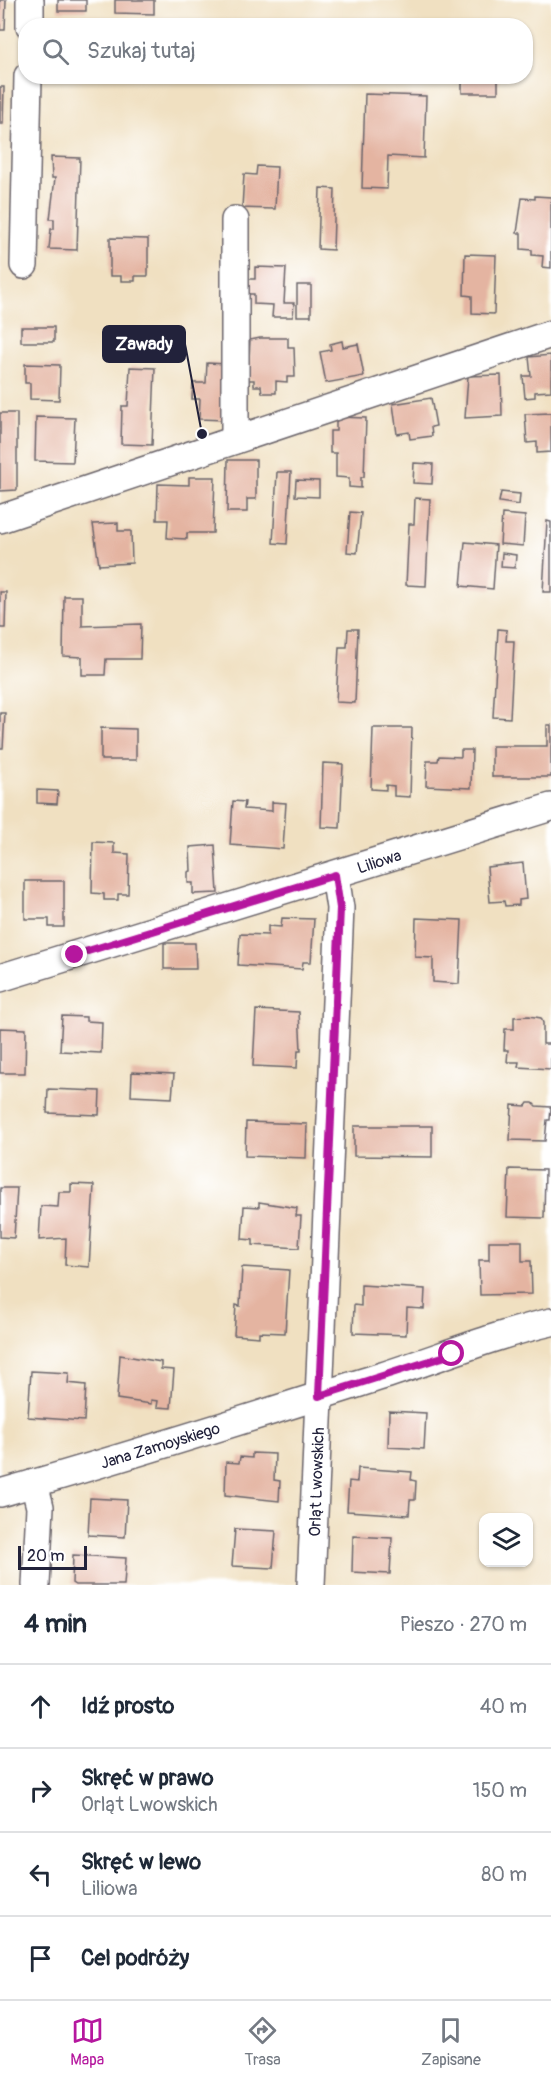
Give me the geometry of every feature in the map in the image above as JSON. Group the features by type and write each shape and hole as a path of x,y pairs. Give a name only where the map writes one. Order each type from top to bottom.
{"street":[{"path":"30,0 30,18"},
{"path":"24,265 28,84"},
{"path":"235,220 235,440"},
{"path":"0,519 551,334"},
{"name":"Liliowa","path":"0,978 551,807"},
{"name":"Orląt Lwowskich","path":"311,1585 340,908 335,875"},
{"name":"Jana Zamoyskiego","path":"0,1493 452,1354 512,1331 551,1322"},
{"path":"34,1483 40,1507 36,1585"}],"building":[{"path":"0,0 6,0 5,30 0,30"},
{"path":"58,0 86,0 86,11 58,11"},
{"path":"115,0 154,0 154,14 115,13"},
{"path":"462,84 498,84 498,93 462,93"},
{"path":"0,87 4,87 3,124 0,124"},
{"path":"365,94 426,96 424,158 388,156 387,189 362,188"},
{"path":"51,157 80,158 77,250 49,249 51,229 54,229 54,219 50,219 55,178 52,178"},
{"path":"257,166 277,167 275,209 242,208 244,174 256,175"},
{"path":"320,188 335,189 333,250 318,249"},
{"path":"535,196 551,197 551,268 542,267 543,256 532,255 532,250 521,249 521,233 517,233 522,198 535,199"},
{"path":"110,238 148,239 148,276 135,276 135,281 121,281 121,276 110,276"},
{"path":"465,254 496,255 494,314 472,313 472,296 464,295"},
{"path":"255,267 286,268 284,303 294,303 293,317 272,317 273,305 254,304 254,294 248,294 248,279 255,279"},
{"path":"297,285 311,285 311,316 297,316"},
{"path":"21,327 54,327 54,342 21,342"},
{"path":"288,338 288,347 294,347 295,377 287,377 287,382 276,381 276,393 262,393 261,386 254,386 254,380 248,380 250,340"},
{"path":"342,341 343,347 358,344 364,376 326,383 320,352 331,350 330,344"},
{"path":"551,355 551,391 535,392 535,397 525,398 523,376 531,376 529,357"},
{"path":"207,363 227,364 225,420 199,419 200,399 192,399 193,383 206,383"},
{"path":"25,364 60,365 59,400 30,399 30,383 25,383"},
{"path":"130,367 155,368 152,445 121,444 122,406 128,406"},
{"path":"501,375 502,416 465,418 468,376"},
{"path":"431,398 436,426 431,427 432,436 410,439 409,432 397,434 393,404"},
{"path":"0,413 17,413 17,490 0,491"},
{"path":"551,413 551,452 537,453 537,442 527,443 525,414"},
{"path":"36,417 75,418 73,462 35,461"},
{"path":"336,417 366,418 364,477 361,477 361,488 349,487 349,478 336,477 336,453 330,453 330,431 336,431"},
{"path":"228,460 256,460 256,499 247,499 247,512 227,512"},
{"path":"414,463 433,464 432,484 413,483"},
{"path":"277,472 291,472 287,544 273,543"},
{"path":"189,477 215,477 213,533 187,533 187,539 167,538 168,520 157,520 158,484 189,485"},
{"path":"296,480 319,481 319,497 295,496"},
{"path":"501,492 520,494 519,505 499,502"},
{"path":"415,498 430,499 426,586 406,585 409,524 414,524"},
{"path":"350,512 361,513 357,553 347,552"},
{"path":"502,514 525,516 523,546 500,544"},
{"path":"547,521 551,522 551,592 543,592"},
{"path":"118,523 118,531 131,531 132,563 99,565 93,524"},
{"path":"465,542 496,545 493,589 461,586"},
{"path":"502,553 516,555 515,568 501,567"},
{"path":"0,592 6,592 5,628 0,628"},
{"path":"64,596 82,596 82,626 141,624 140,659 106,659 105,675 82,675 82,657 63,656"},
{"path":"348,629 358,629 355,703 336,702 339,647 347,647"},
{"path":"498,629 507,630 506,641 514,641 510,718 493,717"},
{"path":"0,713 5,713 3,748 0,748"},
{"path":"547,725 551,725 551,777 492,777 492,746 547,746"},
{"path":"101,728 136,729 136,760 101,760"},
{"path":"373,728 412,728 410,797 394,796 394,786 386,785 386,790 371,789"},
{"path":"461,750 472,750 471,788 426,786 427,761 438,761 439,756 461,757"},
{"path":"323,763 343,764 340,828 321,827"},
{"path":"37,790 58,791 57,804 37,803"},
{"path":"233,801 245,802 244,809 272,811 272,802 286,803 283,849 230,845"},
{"path":"93,842 114,843 114,853 129,854 128,894 118,894 118,900 104,900 104,894 92,893"},
{"path":"215,845 218,893 193,894 193,883 188,883 188,872 191,871 190,847"},
{"path":"523,863 526,899 519,900 519,905 505,906 504,901 490,902 487,867"},
{"path":"25,881 64,881 64,927 49,927 49,919 25,919"},
{"path":"282,918 314,919 311,962 303,962 302,969 238,965 240,934 268,935 268,926 281,927"},
{"path":"416,918 462,920 459,984 433,982 433,958 415,957"},
{"path":"164,943 195,943 196,969 164,969"},
{"path":"256,1010 299,1012 301,1050 298,1050 297,1068 253,1066"},
{"path":"62,1016 86,1017 86,1021 102,1022 101,1053 60,1051"},
{"path":"514,1017 541,1018 543,1044 551,1044 551,1069 518,1067 519,1062 507,1062 508,1050 504,1050 505,1029 514,1029"},
{"path":"0,1028 26,1029 25,1073 0,1073"},
{"path":"132,1072 174,1074 172,1098 131,1096"},
{"path":"48,1089 100,1091 99,1115 47,1113"},
{"path":"528,1103 551,1107 545,1141 510,1140 512,1105 526,1106"},
{"path":"246,1122 307,1124 306,1158 245,1156"},
{"path":"354,1126 432,1126 432,1157 354,1156"},
{"path":"509,1169 545,1170 544,1218 507,1217"},
{"path":"71,1184 94,1185 89,1267 65,1265 66,1238 39,1240 41,1206 58,1207 59,1192 71,1192"},
{"path":"0,1188 17,1188 14,1238 0,1237"},
{"path":"259,1202 297,1208 296,1216 301,1216 299,1248 253,1245 253,1240 242,1239 244,1206 259,1207"},
{"path":"489,1241 522,1241 522,1261 531,1261 532,1294 480,1295 479,1260 489,1260"},
{"path":"242,1267 289,1270 285,1333 259,1332 259,1337 234,1335 236,1305 240,1306"},
{"path":"361,1285 425,1289 424,1309 407,1308 406,1335 353,1333 354,1305 361,1306"},
{"path":"120,1355 161,1362 161,1369 174,1370 171,1408 157,1407 158,1401 151,1400 151,1404 117,1399"},
{"path":"31,1371 69,1373 68,1383 86,1385 84,1421 28,1417"},
{"path":"389,1411 426,1413 424,1449 388,1447"},
{"path":"252,1453 275,1454 274,1480 280,1481 279,1501 225,1495 226,1462 239,1463 240,1457 252,1458"},
{"path":"358,1468 412,1472 411,1480 416,1481 415,1500 410,1500 409,1515 347,1511 349,1481 357,1482"},
{"path":"90,1498 127,1500 125,1537 88,1535"},
{"path":"235,1529 276,1531 273,1568 232,1566"},
{"path":"353,1536 392,1538 390,1574 352,1572"},
{"path":"73,1555 126,1558 124,1585 75,1585 72,1583"}],"place":[{"name":"Zawady","path":"202,434"}],"route":[{"path":"75,955 335,875 340,908 319,1396 452,1354"}]}
